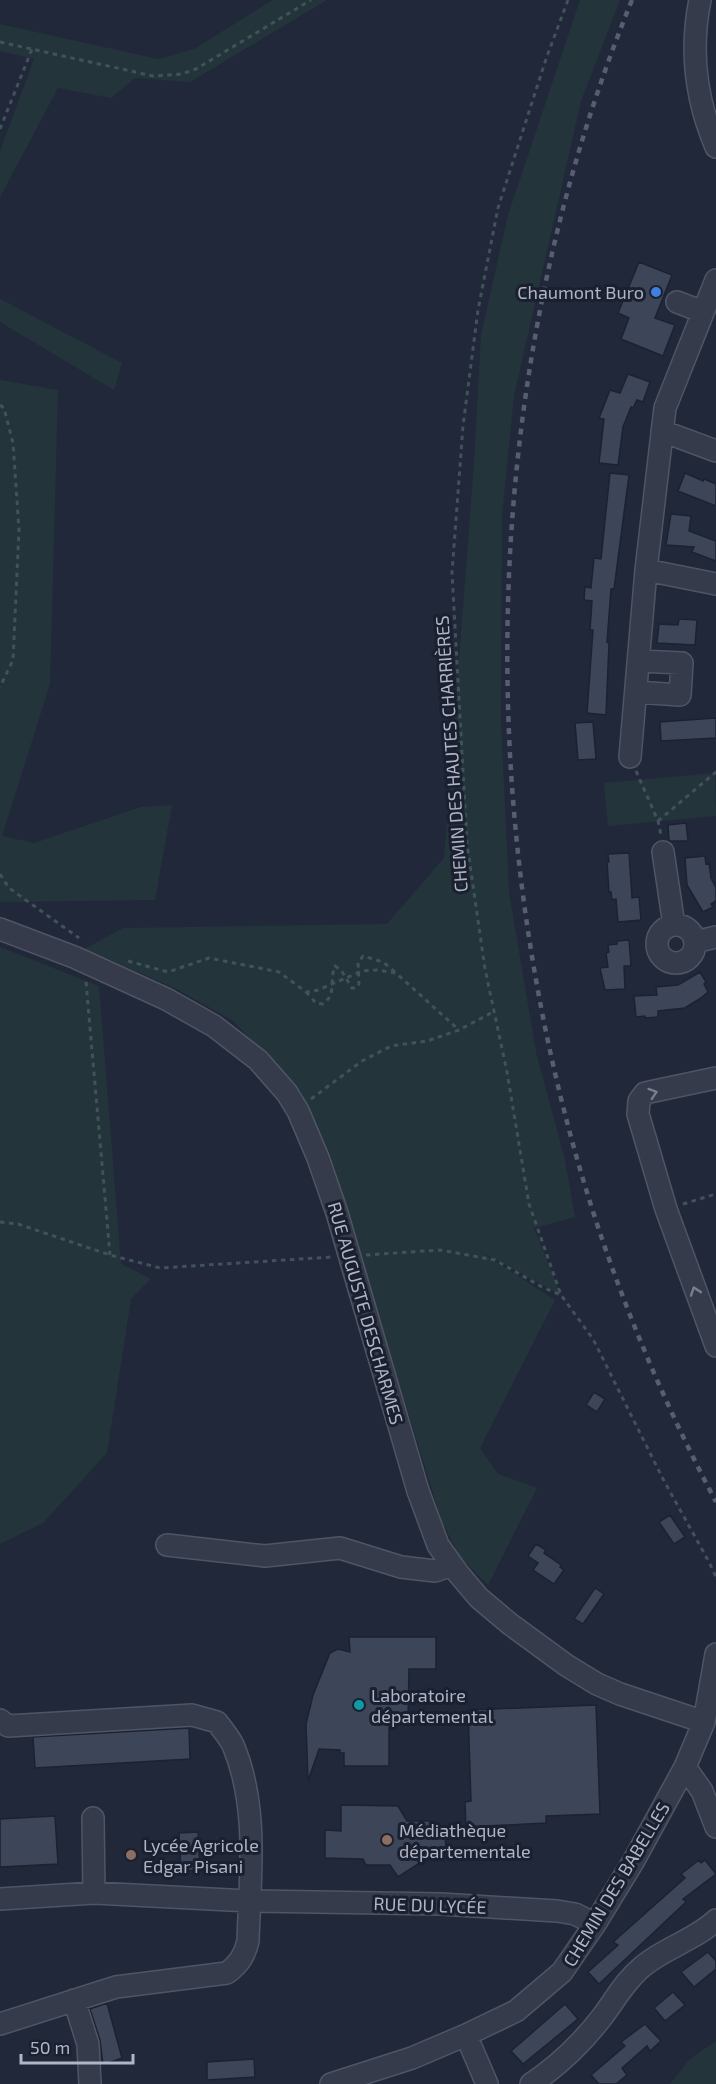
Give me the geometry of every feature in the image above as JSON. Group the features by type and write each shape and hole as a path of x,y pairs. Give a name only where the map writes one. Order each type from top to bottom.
{"street":[{"path":"700,0 695,38 697,80 703,111 716,147"},
{"path":"630,757 646,570 665,408 716,279"},
{"path":"677,302 704,312"},
{"path":"662,426 716,451"},
{"path":"646,570 716,584"},
{"path":"636,692 680,694 682,663 639,661"},
{"path":"663,852 674,925"},
{"path":"674,925 685,927 690,931 695,942 692,954 682,962 670,961 658,948 663,931 674,925"},
{"name":"RUE AUGUSTE DESCHARMES","path":"0,929 84,962 166,999 214,1026 258,1060 298,1111 337,1213 418,1491 438,1545 478,1598 566,1665 597,1684 620,1694 704,1722"},
{"path":"695,942 716,937"},
{"path":"716,1078 645,1093 639,1101 638,1114 666,1209 710,1315 716,1346"},
{"path":"167,1545 265,1556 340,1548 401,1567 435,1571 452,1565"},
{"name":"CHEMIN DES BABELLES","path":"331,2084 412,2058 516,2011 562,1972 633,1862 685,1767 704,1722 716,1654"},
{"path":"0,1720 8,1726 192,1715 217,1722 232,1744 244,1784 252,1834 255,1901 246,1951 238,1965 227,1973 116,1987 0,2024"},
{"path":"685,1767 702,1791 716,1827"},
{"path":"93,1818 94,1893"},
{"name":"RUE DU LYCÉE","path":"0,1899 94,1893 255,1901 441,1904 549,1910 575,1914 595,1924"},
{"path":"531,2084 551,2070 582,2040 642,1966 716,1920"},
{"path":"74,2000 88,2044 91,2064 90,2084"},
{"path":"466,2035 487,2084"}],"path":[{"path":"0,42 153,76 182,75 196,69 311,0"},
{"name":"CHEMIN DES HAUTES CHARRIÈRES","path":"568,0 546,59 496,219 478,310 463,426 452,573 467,844 485,969 507,1072 529,1204 561,1295 593,1339 663,1479 710,1562 716,1577"},
{"path":"0,129 32,49"},
{"path":"0,405 4,408 13,443 19,530 13,660 0,687"},
{"path":"630,757 658,821 716,772"},
{"path":"0,874 9,888 80,940"},
{"path":"118,958 168,972 209,958 279,972 306,992 316,1003 322,1004 329,1000 332,993 331,976 335,966 341,970 352,988 356,988 359,984 358,963 363,956 383,962 459,1030"},
{"path":"0,1222 18,1224 110,1255 84,962"},
{"path":"306,992 318,990 359,973 377,970 396,973"},
{"path":"298,1111 335,1079 362,1061 392,1046 427,1041 459,1030 493,1012"},
{"path":"666,1209 716,1194"}],"shaded area":[{"path":"273,0 327,0 190,82 135,78 111,98 58,88 0,197 0,151 34,59 0,51 0,24 158,59 194,49"},
{"path":"580,0 620,0 581,101 514,396 502,515 501,722 509,892 536,1052 565,1160 575,1217 534,1228 561,1295 476,1249 555,1300 480,1448 498,1474 537,1488 488,1585 460,1557 442,1522 328,1153 301,1092 233,1021 175,988 84,949 123,928 387,924 444,858 474,463 481,335 508,215"},
{"path":"0,299 122,363 114,390 0,322"},
{"path":"0,380 58,390 50,684 2,836 34,843 141,807 172,805 155,900 0,902"},
{"path":"715,773 716,816 608,826 604,783"},
{"path":"0,947 99,986 121,1264 151,1279 131,1299 107,1453 43,1523 0,1544"},
{"path":"716,2041 716,2084 670,2084 690,2059"}],"building":[{"path":"639,262 672,275 655,318 675,325 663,356 621,339 629,318 618,313"},
{"path":"628,374 650,382 643,402 637,400 633,408 631,407 623,427 618,465 599,463 604,419 599,418 610,390 620,393"},
{"path":"610,473 629,475 614,589 611,589 607,642 609,643 606,715 587,713 593,630 590,630 592,601 584,600 585,587 591,588 594,558 601,559"},
{"path":"685,473 716,484 716,506 678,491"},
{"path":"671,514 691,516 689,531 716,541 716,561 692,552 694,547 666,545"},
{"path":"679,619 697,620 695,645 657,643 659,624 678,625"},
{"path":"716,718 716,738 661,741 660,722"},
{"path":"593,722 596,759 578,760 575,723"},
{"path":"686,823 688,841 669,841 668,825"},
{"path":"629,853 632,898 639,897 641,920 618,922 616,899 612,900 611,892 609,892 608,854"},
{"path":"705,856 716,888 716,901 711,904 713,907 703,912 687,885 685,858"},
{"path":"629,940 631,966 624,966 625,989 605,990 600,968 608,967 606,953 609,952 608,945 617,944 617,941"},
{"path":"700,972 706,982 704,984 708,992 701,998 685,1008 658,1011 658,1017 636,1017 634,996 657,995 656,987 678,985"},
{"path":"594,1392 605,1399 597,1412 586,1405"},
{"path":"670,1515 685,1537 674,1544 659,1522"},
{"path":"536,1544 546,1550 544,1553 561,1565 560,1567 564,1570 554,1584 533,1570 538,1563 528,1556"},
{"path":"595,1588 604,1594 583,1624 574,1619"},
{"name":"Laboratoire départemental","path":"349,1637 436,1637 436,1669 409,1669 408,1718 389,1717 389,1766 344,1766 344,1753 340,1753 340,1750 319,1749 308,1781 306,1724 313,1695 330,1653 338,1649 350,1652"},
{"path":"596,1705 600,1814 546,1816 546,1823 466,1827 465,1802 471,1801 468,1710"},
{"path":"189,1728 190,1759 35,1768 33,1737"},
{"name":"Médiathèque départementale","path":"341,1805 398,1806 407,1821 431,1821 431,1837 445,1838 446,1846 398,1877 390,1865 366,1865 363,1859 325,1858 325,1830 341,1831"},
{"path":"55,1816 58,1864 0,1867 0,1819"},
{"path":"198,1832 200,1870 181,1871 179,1833"},
{"path":"699,1860 701,1863 705,1860 716,1874 683,1899 686,1902 599,1984 588,1972 618,1945 613,1942 685,1878 681,1874"},
{"path":"708,1952 716,1961 716,1969 694,1987 681,1972"},
{"path":"673,1992 685,2005 665,2021 654,2008"},
{"path":"107,2003 122,2058 103,2065 100,2040 90,2009"},
{"path":"565,2004 578,2019 523,2064 511,2051"},
{"path":"645,2024 661,2041 650,2051 647,2046 622,2068 627,2075 616,2084 599,2084 591,2075 625,2046 621,2042"},
{"path":"254,2059 255,2077 207,2080 207,2062"}],"railway":[{"path":"632,0 583,137 546,279 522,423 509,569 508,716 519,862 541,1006 574,1148 618,1285 654,1373 716,1502"}],"place":[{"name":"Chaumont Buro","path":"656,292"},
{"name":"Laboratoire départemental","path":"359,1705"},
{"name":"Médiathèque départementale","path":"387,1840"},
{"name":"Lycée Agricole Edgar Pisani","path":"131,1855"}]}
